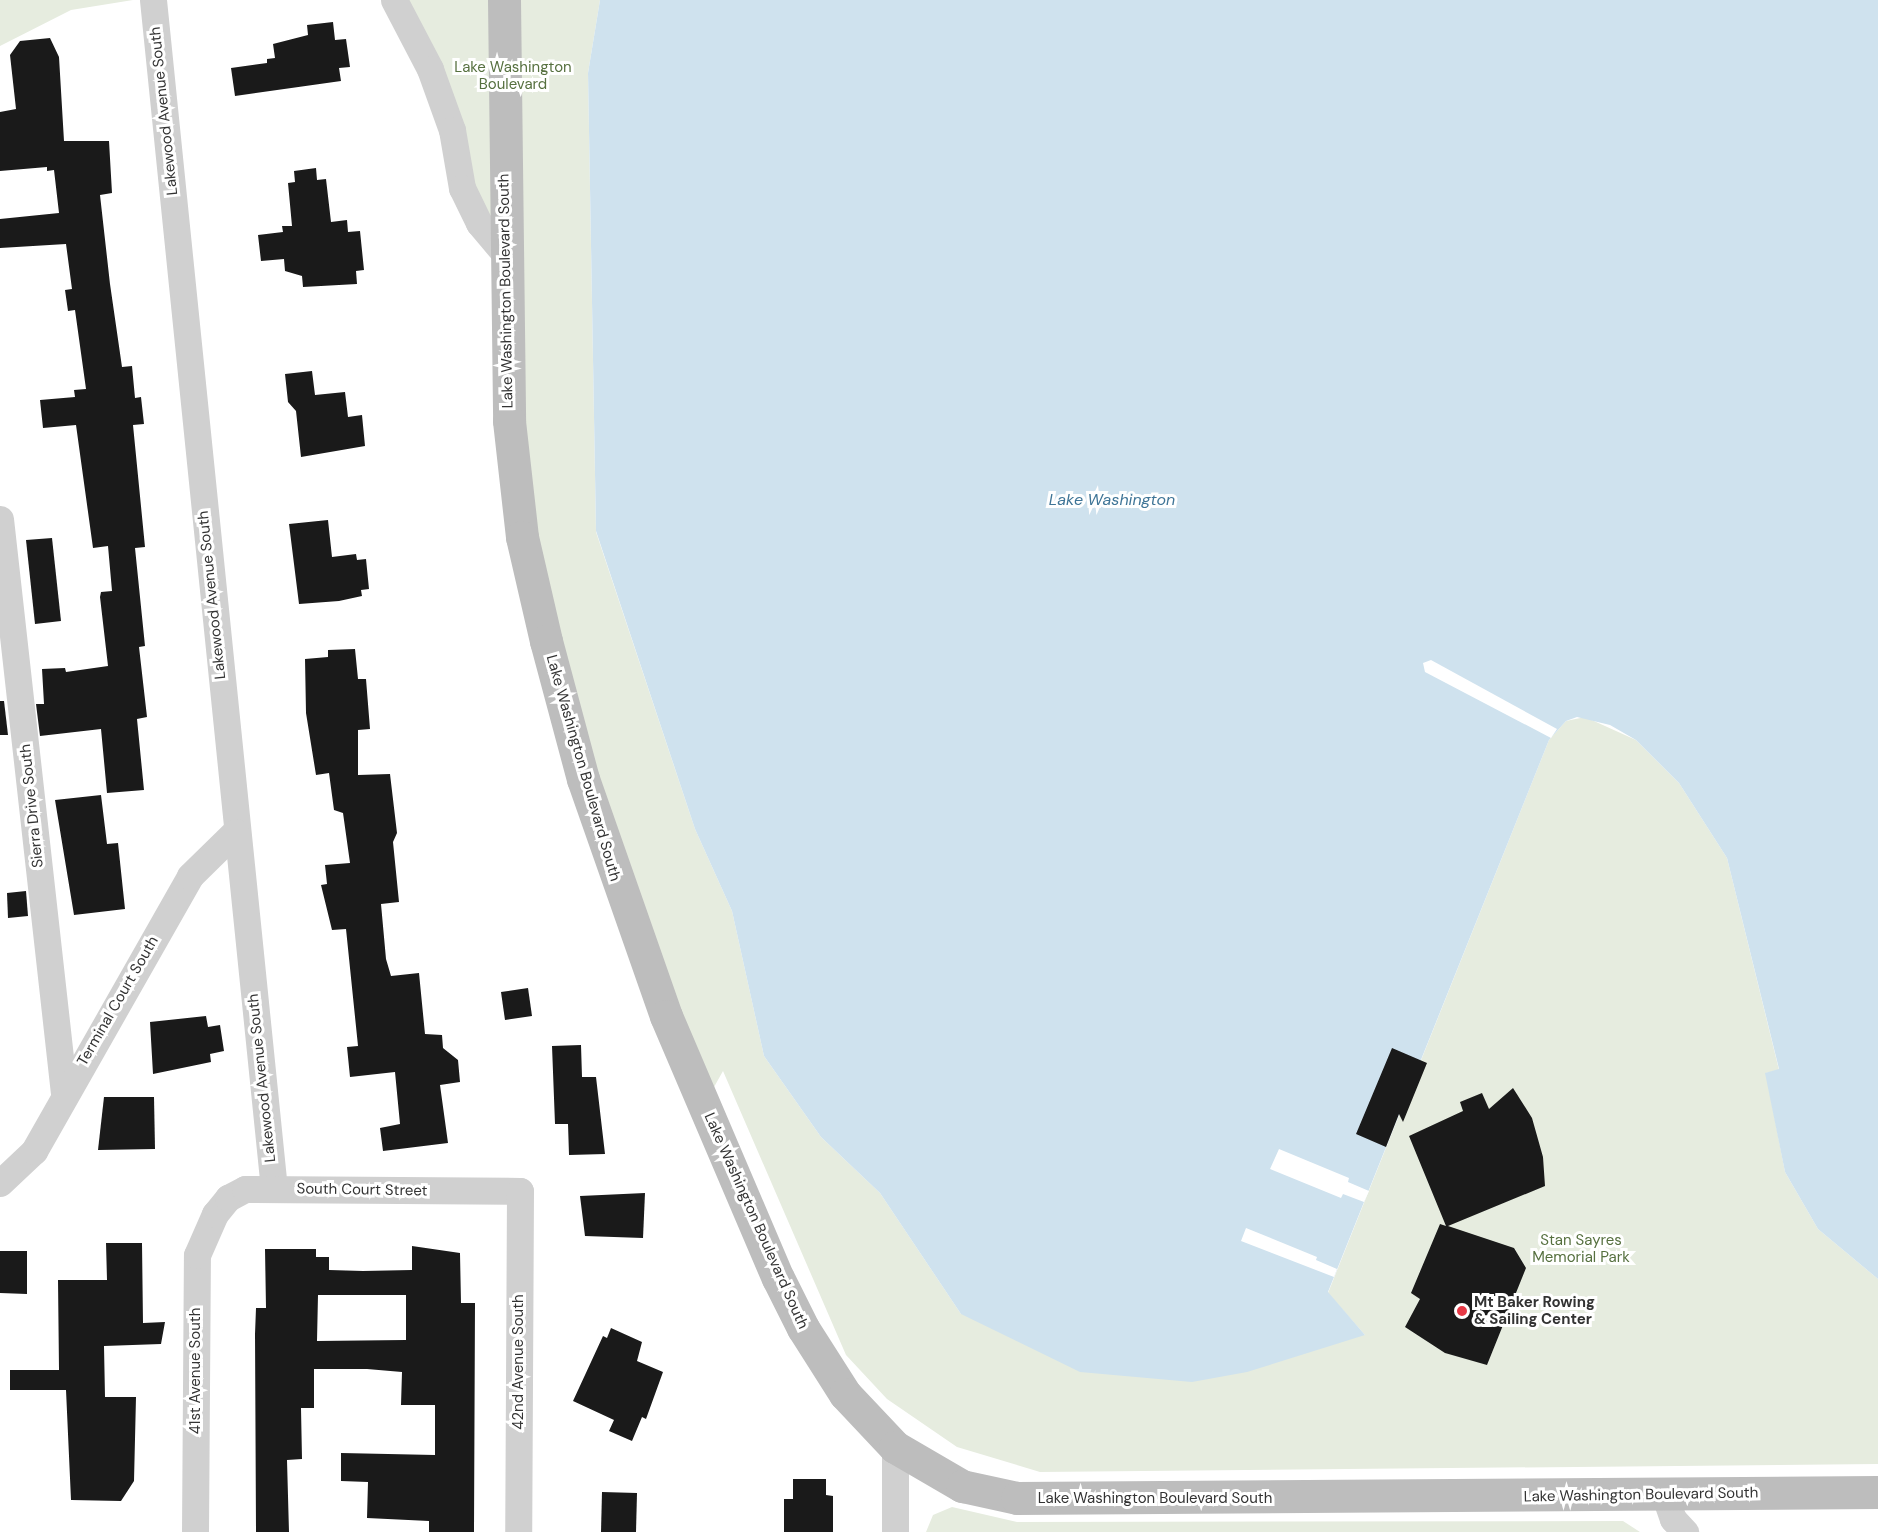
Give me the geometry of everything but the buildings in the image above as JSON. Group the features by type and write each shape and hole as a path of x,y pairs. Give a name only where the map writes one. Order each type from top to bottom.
{"main road":[{"name":"Lake Washington Boulevard South","path":"504,0 504,254 509,421 522,537 583,779 621,899 666,1016 803,1328 845,1394 895,1448 962,1485 1017,1498 1665,1496 1878,1492"}],"street":[{"name":"Lakewood Avenue South","path":"153,0 235,832 274,1189"},
{"path":"394,0 430,69 452,130 462,188 479,223 504,254"},
{"name":"Sierra Drive South","path":"0,519 64,1094"},
{"name":"Terminal Court South","path":"5,1180 34,1151 64,1094 190,876 235,832"},
{"name":"South Court Street","path":"215,1214 228,1198 246,1189 520,1191"},
{"name":"42nd Avenue South","path":"518,1532 520,1191"},
{"name":"41st Avenue South","path":"195,1532 196,1255 215,1214"},
{"path":"895,1448 895,1532"},
{"path":"1665,1496 1673,1519 1685,1532"}],"green space":[{"path":"0,0 133,0 71,10 0,46"},
{"name":"Stan Sayres Memorial Park","path":"394,0 600,0 588,73 596,532 695,829 732,911 764,1056 821,1137 880,1193 961,1314 1365,1335 1328,1293 1549,740 1566,721 1585,717 1636,740 1679,783 1727,858 1779,1070 1766,1073 1785,1172 1818,1229 1878,1279 1878,1464 1040,1472 957,1447 887,1399 846,1355 723,1071 704,1105 546,641 504,254"},
{"path":"952,1507 1017,1522 1623,1521 1640,1532 926,1532 933,1515"}],"water":[{"name":"Lake Washington","path":"600,0 1878,0 1878,1279 1818,1229 1785,1172 1765,1073 1779,1069 1727,858 1679,783 1636,740 1610,725 1577,717 1566,721 1549,740 1328,1292 1365,1335 1247,1372 1192,1382 1080,1372 961,1314 880,1193 821,1137 764,1056 732,911 695,829 596,531 588,73"}],"pier":[{"path":"1431,660 1557,729 1551,738 1425,672 1423,663"},
{"path":"1279,1149 1349,1178 1348,1182 1369,1191 1364,1202 1343,1194 1341,1198 1270,1169"},
{"path":"1246,1228 1317,1257 1316,1260 1337,1269 1334,1277 1241,1241"}],"place":[{"name":"Mt Baker Rowing & Sailing Center","path":"1462,1311"}],"park label":[{"name":"Lake Washington Boulevard","path":"513,76"}]}
